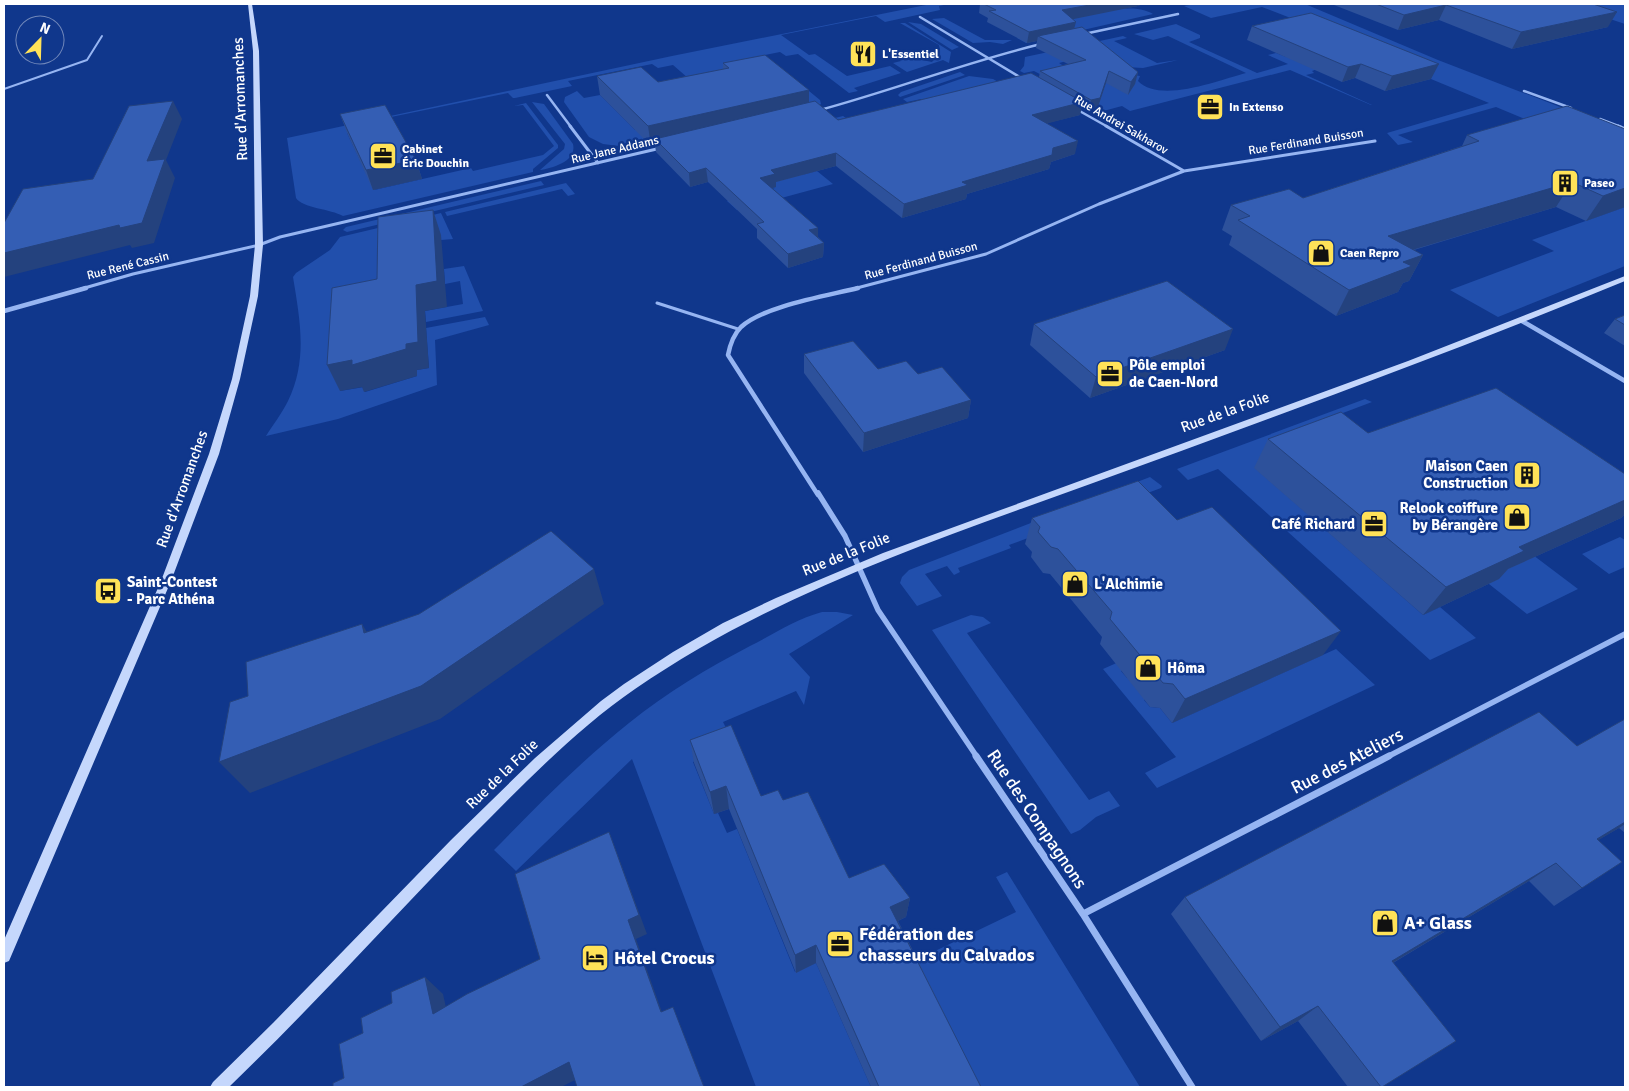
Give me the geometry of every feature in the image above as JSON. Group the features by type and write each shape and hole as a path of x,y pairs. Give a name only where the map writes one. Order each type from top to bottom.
{"main road":[{"name":"Rue d'Arromanches","path":"4,956 166,581 214,454 236,379 254,296 259,244 256,51 250,4"},
{"name":"Rue de la Folie","path":"218,1087 281,1027 492,808 569,732 628,687 702,640 759,610 859,567 1522,321 1625,278"}],"street":[{"path":"1078,36 1178,14"},
{"path":"920,17 1028,82"},
{"path":"818,110 882,93 1014,49 1042,44"},
{"path":"1524,91 1579,111"},
{"path":"547,95 598,163"},
{"name":"Rue Andrei Sakharov","path":"1076,109 1184,171"},
{"path":"1598,118 1625,128"},
{"name":"Rue Ferdinand Buisson","path":"738,328 769,311 986,254 1099,204 1184,171 1375,141"},
{"name":"Rue Jane Addams","path":"259,244 280,237 666,146"},
{"name":"Rue René Cassin","path":"4,311 133,274 259,244"},
{"path":"1522,321 1625,381"},
{"path":"738,328 730,342 728,355 845,536 859,567"},
{"name":"Rue des Compagnons","path":"859,567 878,610 1083,914 1192,1087"},
{"name":"Rue des Ateliers","path":"1083,914 1625,634"}],"lane":[{"path":"4,89 87,60 102,36"},
{"path":"657,303 738,328"}],"shaded area":[{"path":"931,4 949,4 939,6 940,10 885,22 876,16 781,35 809,55 815,54 847,76 890,66 901,73 854,88 858,91 849,93 798,54 786,56 780,52 765,55 820,100 821,104 818,106 646,146 627,147 603,144 589,137 564,102 565,97 577,91 584,98 600,95 635,130 703,91 673,65 658,68 652,64 568,81 572,86 515,98 508,93 391,117 347,133 374,190 471,168 473,171 543,155 554,146 523,105 514,106 526,103 558,145 558,148 533,169 533,172 343,216 304,204 296,198 287,138 672,56"},
{"path":"1062,4 1080,17 1127,9 1136,9 1153,14 1026,43 1017,38 1034,34"},
{"path":"1196,4 1305,4 1438,60 1625,132 1544,127 1496,107 1398,135 1413,142 1398,145 1387,133 1489,103 1414,72 1317,69 1312,71 1314,73 1306,75 1372,105 1290,70 1130,111 1122,106 1096,113 1084,106 1108,71 1140,76 1138,81 1148,88 1160,90 1175,90 1206,85 1246,73 1168,36 1153,40 1134,34 1176,24 1200,35 1200,38 1189,42 1257,73 1288,64 1268,55 1276,53 1286,57 1350,41 1262,7 1211,18 1184,6"},
{"path":"1565,4 1625,4 1625,24"},
{"path":"944,18 985,40 1012,40 1003,44 990,42 973,43 932,19"},
{"path":"908,22 921,24 959,47 952,50"},
{"path":"900,23 905,23 951,52 949,63 943,60 907,72 893,63 901,61 896,57 900,56 932,62 940,51 939,45"},
{"path":"1123,36 1127,38 1114,41 1157,63 1178,60 1143,68 1108,66 1098,53 1059,63 1076,74 1074,92 1034,71 1024,73 1020,71 1024,66 1025,57"},
{"path":"960,72 965,75 900,97 898,95 901,92"},
{"path":"969,76 993,79 1041,106 933,106 921,99 907,102 903,99"},
{"path":"532,102 544,104 573,144 571,155 563,163 540,170 564,149 565,144"},
{"path":"843,116 846,118 832,121 802,175 817,171 833,184 737,210 727,201 775,188 698,152"},
{"path":"541,181 544,185 347,232 343,230 346,227"},
{"path":"566,183 575,194 568,196 562,189 447,216 445,212"},
{"path":"1625,207 1625,266 1498,317 1450,290 1554,251 1532,240"},
{"path":"441,213 453,239 441,240 387,305 340,391 364,387 365,392 417,376 417,370 429,368 426,328 485,317 489,325 435,340 437,385 338,419 266,436 288,401 298,370 301,340 293,277 296,273 330,250 340,237"},
{"path":"464,266 483,311 426,322 425,311 463,304 460,281 445,284 444,269"},
{"path":"1365,399 1372,402 1327,419 1411,463 1578,589 1527,614 1489,584 1255,468 1423,615 1440,607 1476,638 1430,660 1218,469 1188,480 1177,469"},
{"path":"1150,477 1162,486 1161,488 1009,545 1011,548 958,568 960,572 954,575 947,566 925,574 942,596 917,606 900,583 902,577 909,570"},
{"path":"1620,537 1625,540 1625,567 1609,574 1582,554"},
{"path":"822,612 853,615 789,654 810,677 804,705 796,691 723,722 735,746 693,762 714,814 718,813 727,833 737,829 795,972 816,963 871,1087 756,1087 632,759 516,871 494,850 576,769 611,738 658,701 734,654 794,623"},
{"path":"971,615 983,617 991,623 967,633 1089,800 1109,791 1120,806 1096,817 1080,830 1071,834 932,630"},
{"path":"1336,649 1375,685 1157,788 1145,773 1176,757 1103,669 1121,661 1124,664 1121,671 1127,678 1136,680 1148,694 1144,700 1150,707 1160,708 1172,723"},
{"path":"1007,872 1140,1087 967,1087 906,965 1016,912 996,877"}],"building":[{"path":"984,4 1095,4 1062,10 1076,22 1029,32 989,11 996,10"},
{"path":"1376,4 1593,4 1617,12 1521,32 1446,5 1404,15"},
{"path":"1311,13 1439,64 1392,76 1361,64 1348,67 1252,26"},
{"path":"1082,27 1138,72 1131,82 1109,71 1100,98 1091,100 1040,71 1086,60 1038,36"},
{"path":"765,55 809,90 648,126 597,76 641,67 658,82 729,68 723,63"},
{"path":"1031,73 1083,102 1032,115 1078,141 1053,148 1052,155 962,182 968,185 904,204 836,153 771,170 775,174 760,178 818,228 809,230 824,243 788,254 757,224 764,222 706,168 689,173 655,139 815,101 838,120"},
{"path":"173,101 147,161 165,159 142,223 120,228 119,225 4,253 4,223 23,189 93,179 129,106"},
{"path":"385,105 416,160 366,170 340,114"},
{"path":"1567,106 1625,129 1625,188 1603,196 1572,182 1388,236 1423,255 1403,262 1412,266 1349,290 1238,220 1250,216 1231,205 1289,189 1303,198 1479,141 1467,135"},
{"path":"433,210 437,281 416,285 418,342 406,344 406,349 352,365 352,360 327,365 332,288 377,279 378,217"},
{"name":"Pôle emploi de Caen-Nord","path":"1167,281 1233,329 1096,377 1034,324"},
{"path":"1625,315 1625,325 1615,319"},
{"path":"853,341 878,369 906,361 918,374 942,367 971,400 864,433 804,354"},
{"path":"1496,388 1625,474 1625,500 1519,547 1524,551 1446,587 1268,439 1341,412 1368,433"},
{"path":"1138,481 1177,520 1212,507 1341,631 1185,699 1173,684 1163,683 1110,619 1112,612 1058,549 1051,547 1038,532 1040,527 1032,518"},
{"path":"551,531 594,569 421,686 219,762 230,702 248,696 246,662 362,624 364,633 419,614"},
{"path":"1539,712 1577,746 1625,719 1625,822 1597,839 1622,862 1582,888 1556,863 1392,961 1456,1041 1382,1087 1318,1006 1280,1027 1185,897"},
{"name":"Fédération des chasseurs du Calvados","path":"731,725 761,796 778,790 783,800 808,792 849,878 884,864 910,898 890,907 981,1087 879,1087 816,945 795,955 726,786 710,792 690,740"},
{"name":"Hôtel Crocus","path":"609,832 639,915 628,920 661,1012 673,1007 704,1087 577,1087 569,1062 521,1087 333,1087 333,1083 344,1078 339,1044 363,1033 361,1018 392,1003 391,992 425,977 433,1014 467,994 540,959 515,874"}],"place":[{"name":"L'Essentiel","path":"863,54"},
{"name":"In Extenso","path":"1210,107"},
{"name":"Cabinet Éric Douchin","path":"383,156"},
{"name":"Paseo","path":"1565,183"},
{"name":"Caen Repro","path":"1321,253"},
{"name":"Pôle emploi de Caen-Nord","path":"1110,374"},
{"name":"Maison Caen Construction","path":"1527,475"},
{"name":"Relook coiffure by Bérangère","path":"1517,517"},
{"name":"Café Richard","path":"1374,524"},
{"name":"L'Alchimie","path":"1075,584"},
{"name":"Saint-Contest - Parc Athéna","path":"108,591"},
{"name":"Hôma","path":"1148,668"},
{"name":"A+ Glass","path":"1385,923"},
{"name":"Fédération des chasseurs du Calvados","path":"840,944"},
{"name":"Hôtel Crocus","path":"595,958"}]}
